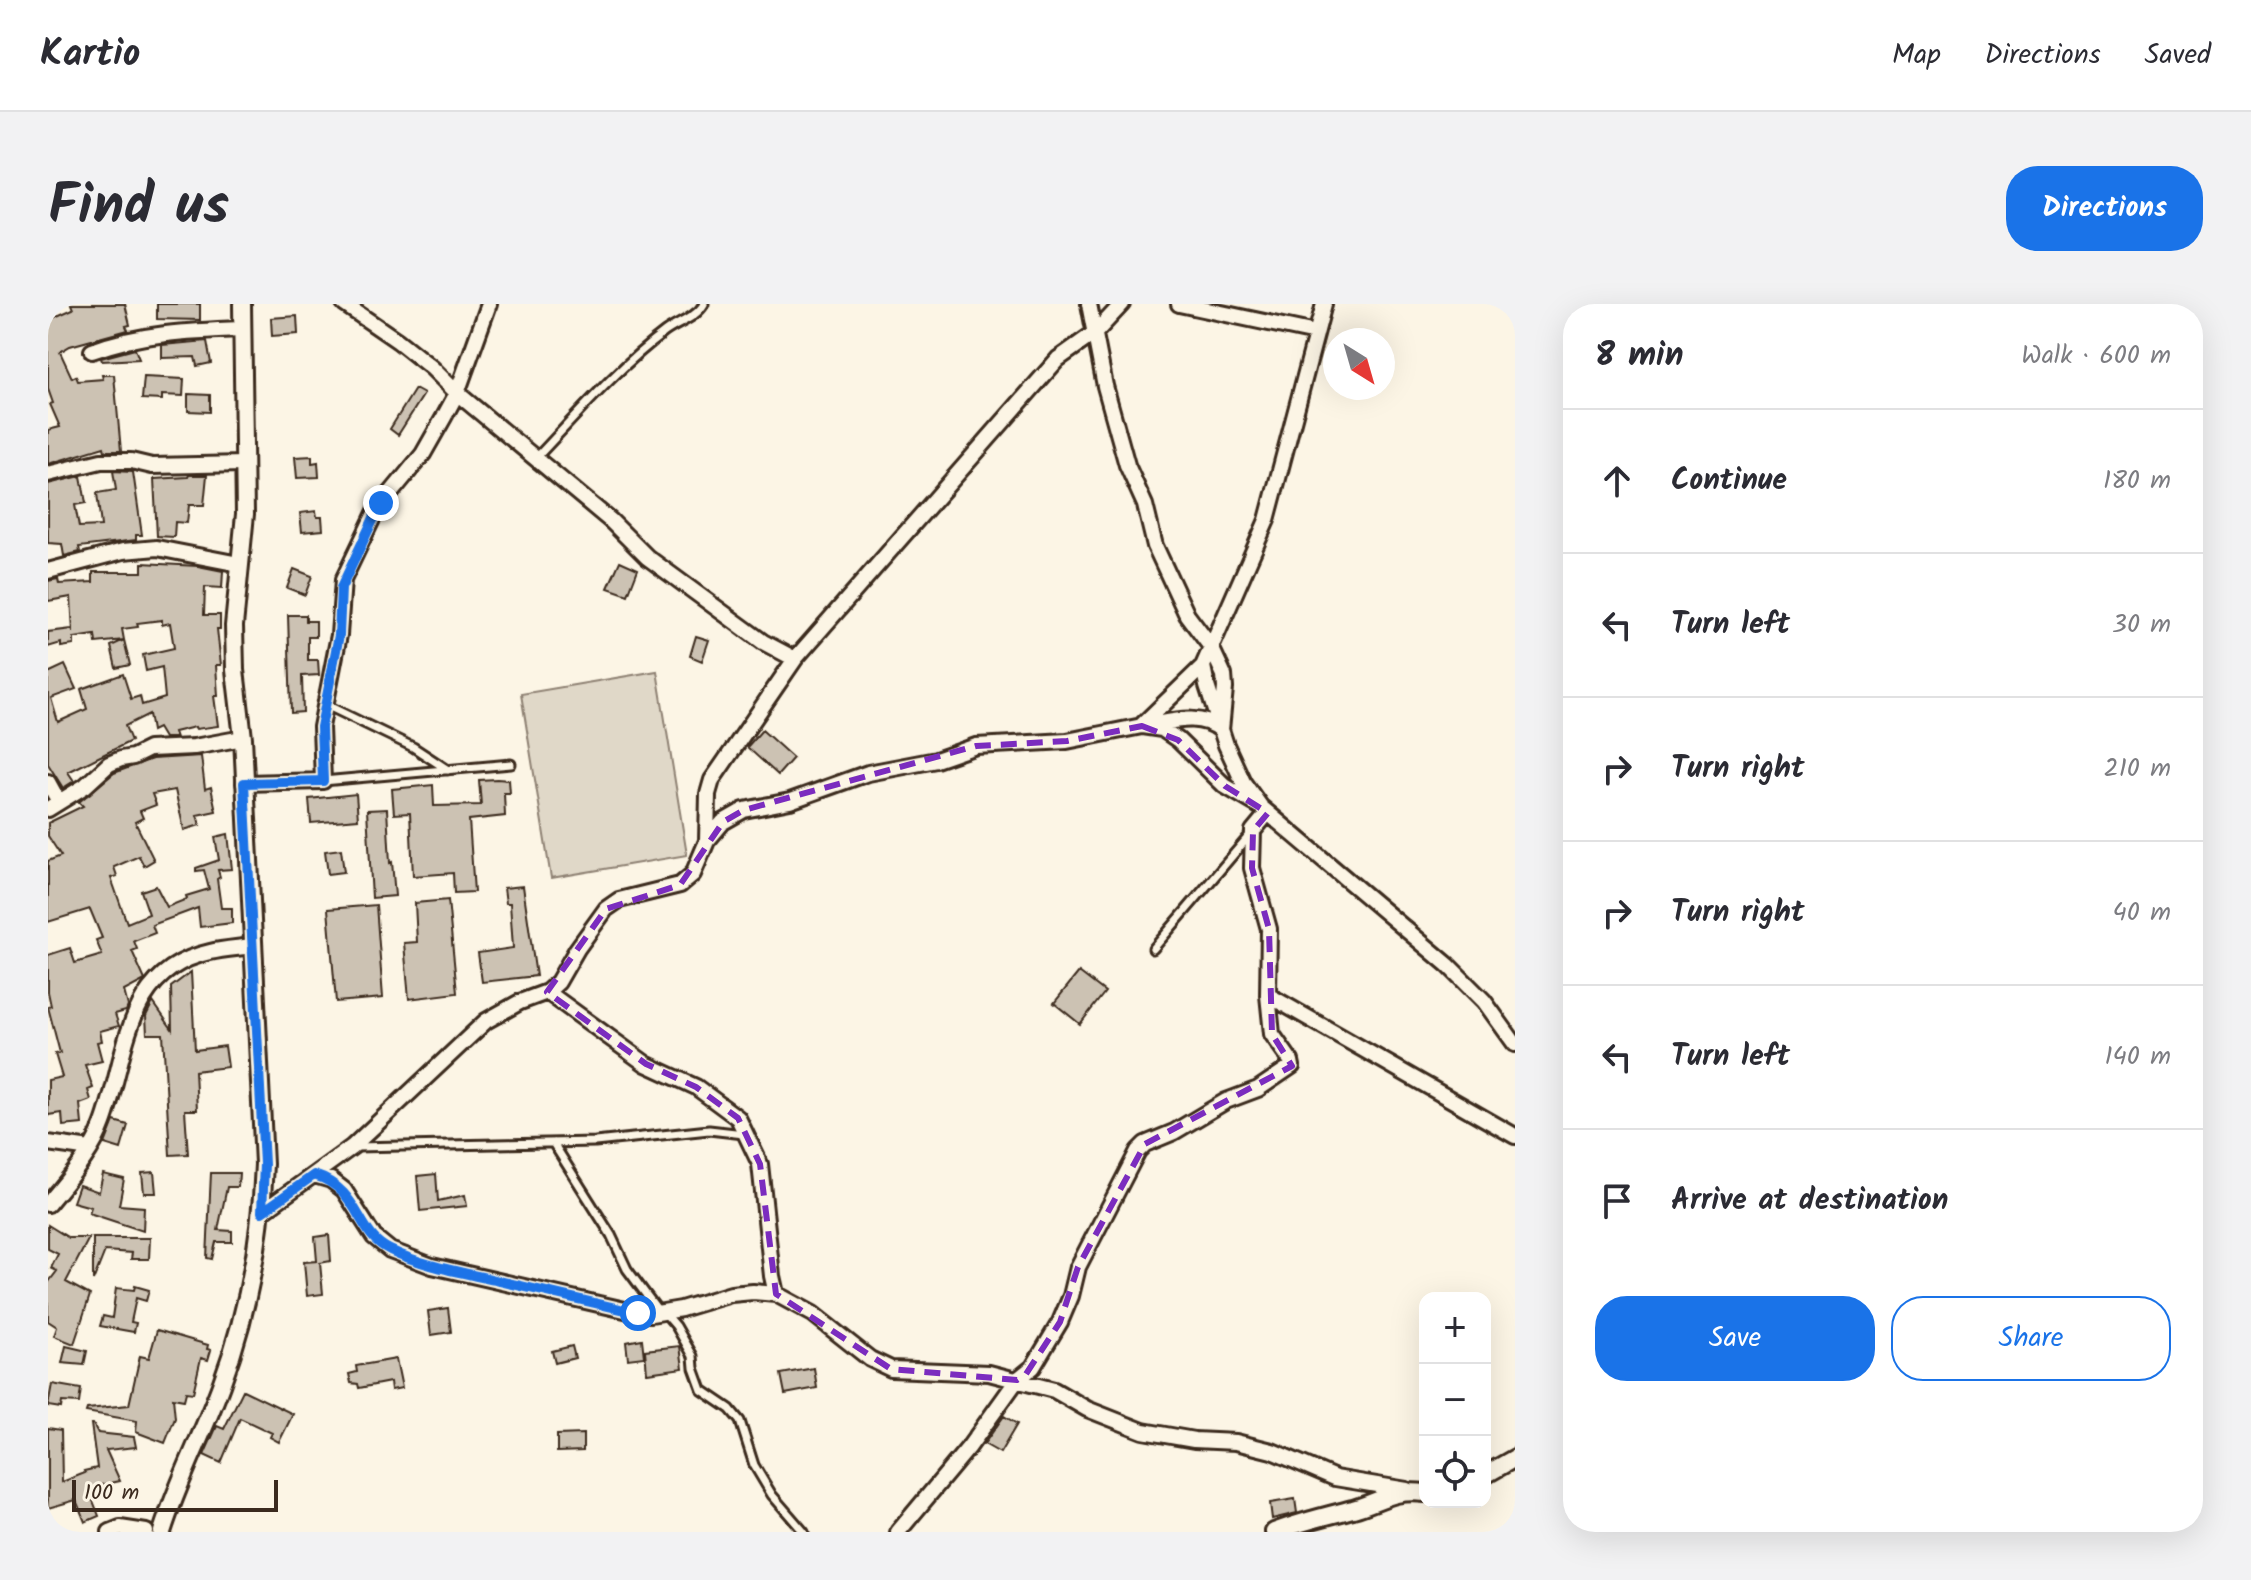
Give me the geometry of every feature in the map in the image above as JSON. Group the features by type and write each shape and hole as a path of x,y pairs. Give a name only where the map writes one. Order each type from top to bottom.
{"street":[{"path":"162,1532 221,1385 241,1325 262,1212 264,1164 243,738 234,655 245,514 242,304"},
{"path":"344,304 432,368 457,393 611,521 647,557 763,642 795,659"},
{"path":"244,783 323,781 321,727 339,635 343,580 376,511 423,454 457,393 489,304"},
{"path":"1089,304 1105,386 1127,465 1145,505 1155,546 1187,615 1211,647 1224,675 1221,730"},
{"path":"707,841 708,794 712,780 795,659 1029,390 1058,359 1096,332 1122,304"},
{"path":"1179,304 1316,333"},
{"path":"1142,726 1203,666 1267,520 1324,304"},
{"path":"92,351 130,338 242,329"},
{"path":"48,474 101,461 131,461 152,466 244,464"},
{"path":"48,571 123,551 157,548 239,564"},
{"path":"1203,666 1221,730 1243,782 1264,810"},
{"path":"262,1212 352,1147 486,1021 520,1002 547,992 558,982 606,909 619,900 680,885 693,874 707,841 723,822 744,810 768,807 868,773 936,760 976,746 1067,741 1142,726 1202,720 1211,722 1221,730"},
{"path":"1142,726 1162,729 1178,740 1225,786 1264,810 1448,965 1484,1001 1515,1044"},
{"path":"48,782 54,805 85,786 109,764 149,749 194,747 243,738"},
{"path":"898,1532 969,1447 1017,1380 1033,1367 1060,1322 1078,1267 1145,1144 1174,1132 1226,1101 1258,1089 1292,1066 1272,1034 1268,995 1269,929 1252,868 1253,831 1264,810"},
{"path":"48,1204 82,1163 102,1125 140,1000 170,967 207,952 252,946"},
{"path":"547,992 646,1064 696,1087 738,1118 760,1164 776,1294"},
{"path":"1268,995 1515,1136"},
{"path":"48,1143 90,1149"},
{"path":"314,1175 331,1180 344,1190 374,1237 390,1250 432,1266 638,1313 662,1312 731,1294 776,1294 813,1314 880,1365 891,1369 989,1373 1054,1390 1087,1409 1143,1431 1194,1440 1236,1442 1272,1451 1335,1478 1419,1492"},
{"path":"1491,1472 1515,1458"},
{"path":"1274,1532 1408,1491"},
{"path":"110,1532 120,1528 146,1532"}],"lane":[{"path":"536,458 637,354 667,330 699,312 704,304"},
{"path":"324,704 413,747 448,770"},
{"path":"323,781 511,764"},
{"path":"1153,949 1253,831"},
{"path":"352,1147 553,1143 669,1136 709,1130 744,1134"},
{"path":"553,1143 611,1235 627,1269 676,1326 693,1356 697,1381 702,1390 730,1409 740,1421 754,1465 772,1495 804,1532"}],"highlighted area":[{"path":"1142,726 1178,740 1225,786 1268,813 1253,831 1252,868 1269,929 1272,1034 1292,1066 1145,1144 1078,1267 1060,1322 1026,1374 1017,1380 891,1369 776,1294 760,1164 738,1118 696,1087 646,1064 547,992 606,909 680,885 723,822 744,810 976,746 1067,741"}],"shaded area":[{"path":"657,671 687,855 551,878 521,694"}],"building":[{"path":"71,304 125,304 130,325 126,326 128,330 70,346 60,352 72,378 76,376 78,381 114,375 121,451 105,451 104,447 48,464 48,430 60,427 50,404 53,403 48,389 48,320 73,309"},
{"path":"157,304 200,304 200,320 157,319"},
{"path":"297,316 298,334 272,336 271,318"},
{"path":"207,341 211,363 197,366 195,357 162,358 162,345"},
{"path":"135,349 139,359 102,361 101,358"},
{"path":"144,377 184,379 183,396 162,395 162,400 142,399"},
{"path":"415,389 424,394 398,435 390,429"},
{"path":"188,394 210,395 210,412 188,411"},
{"path":"312,456 312,463 318,462 319,477 297,478 295,457"},
{"path":"113,471 133,472 142,535 136,535 136,540 79,547 80,552 64,556 62,544 48,543 48,484 81,476 86,503 75,505 79,527 101,526 97,493 116,490"},
{"path":"207,475 204,505 189,505 187,523 175,522 174,537 157,536 154,479"},
{"path":"316,511 317,517 322,517 323,530 302,532 300,513"},
{"path":"620,561 638,569 628,595 608,588"},
{"path":"142,563 198,566 223,571 222,588 205,587 204,615 220,615 220,629 217,629 221,665 216,665 218,696 214,696 218,726 195,727 174,732 176,738 164,738 158,728 152,731 149,714 125,726 131,741 68,772 74,781 63,788 48,764 48,673 65,665 76,689 51,698 58,722 87,709 81,689 123,674 131,699 140,696 142,705 165,698 162,667 146,671 143,655 174,648 170,623 162,625 162,620 137,623 138,627 122,629 124,640 96,643 95,635 74,638 74,645 61,647 61,643 48,647 48,632 73,629 71,597 48,601 48,581 58,579 59,584 93,582 93,572 142,572"},
{"path":"294,569 312,576 305,595 287,588"},
{"path":"288,615 306,615 306,621 316,621 316,637 308,637 308,660 318,660 319,675 302,676 303,712 291,713"},
{"path":"696,636 709,640 702,661 690,656"},
{"path":"124,640 130,665 116,668 111,646"},
{"path":"762,730 793,758 778,775 747,747"},
{"path":"201,756 205,789 211,787 216,811 197,815 200,825 184,830 175,790 152,794 156,805 140,811 143,818 135,822 154,860 144,866 139,856 114,867 117,876 111,878 127,923 149,914 141,891 156,886 167,907 187,899 186,896 209,889 204,870 196,871 196,868 219,860 215,837 228,834 232,869 218,870 220,877 217,879 221,908 232,908 232,923 200,927 198,908 152,925 155,933 134,941 137,949 132,951 145,980 124,991 128,1006 126,1011 115,1014 119,1026 100,1031 102,1041 97,1042 102,1061 85,1065 93,1088 88,1090 91,1100 80,1104 82,1124 63,1126 62,1113 48,1115 48,1080 62,1077 55,1054 60,1053 48,1007 51,1006 48,955 70,948 75,963 102,955 96,940 102,938 90,909 48,922 48,861 61,856 48,836 48,823 83,806 79,802 114,773 152,759"},
{"path":"479,780 509,780 510,793 504,793 505,816 469,820 474,892 454,893 453,873 413,876 410,813 394,814 392,789 433,785 434,806 481,805"},
{"path":"356,794 358,819 311,823 309,799"},
{"path":"387,809 395,896 372,898 367,810"},
{"path":"341,849 344,872 328,874 325,851"},
{"path":"523,886 536,976 482,982 478,953 513,948 510,903 506,903 504,888"},
{"path":"448,900 457,993 409,999 404,943 417,942 415,903"},
{"path":"376,905 383,998 336,1002 328,909"},
{"path":"191,972 195,1050 225,1046 228,1067 195,1071 197,1110 185,1110 188,1154 170,1155 163,1034 147,1034 146,1016 153,1002 172,1029 171,987"},
{"path":"1079,972 1105,992 1080,1024 1054,1003"},
{"path":"114,1121 128,1125 121,1149 105,1144"},
{"path":"154,1172 156,1193 144,1193 142,1173"},
{"path":"211,1173 239,1173 238,1187 227,1187 218,1230 232,1231 232,1242 216,1242 212,1259 207,1258"},
{"path":"103,1174 124,1179 119,1205 144,1207 143,1231 89,1213 91,1207 73,1202 79,1185 99,1192"},
{"path":"436,1174 438,1201 465,1195 467,1206 420,1211 417,1176"},
{"path":"48,1225 69,1238 89,1238 66,1282 90,1295 74,1344 54,1336 57,1327 48,1321 48,1283 57,1271 51,1268 58,1254 48,1249"},
{"path":"329,1235 331,1261 320,1263 323,1294 307,1296 304,1262 317,1261 315,1237"},
{"path":"93,1238 150,1238 149,1259 131,1259 132,1253 105,1251 93,1281"},
{"path":"135,1286 149,1290 146,1301 136,1298 131,1322 136,1323 134,1332 100,1326 103,1316 112,1318 116,1288 134,1290"},
{"path":"448,1308 451,1332 431,1335 428,1311"},
{"path":"157,1330 208,1345 207,1349 211,1350 208,1360 201,1358 193,1393 186,1392 184,1400 173,1398 175,1418 165,1443 136,1432 137,1421 86,1412 87,1409 129,1405 140,1356 149,1358"},
{"path":"642,1339 644,1357 628,1359 626,1342"},
{"path":"66,1346 87,1351 84,1365 62,1363"},
{"path":"572,1346 575,1358 555,1363 552,1351"},
{"path":"680,1346 683,1368 647,1373 645,1350"},
{"path":"396,1359 402,1388 391,1390 390,1382 359,1388 358,1384 351,1383 349,1374 357,1372 356,1366"},
{"path":"814,1368 817,1388 785,1394 781,1374"},
{"path":"52,1384 81,1389 79,1403 62,1402 61,1408 48,1406"},
{"path":"243,1390 293,1414 279,1442 270,1437 272,1433 240,1418 221,1463 204,1455 217,1426 224,1429"},
{"path":"1004,1416 1017,1424 1000,1453 984,1444"},
{"path":"91,1424 98,1433 134,1437 136,1447 106,1450 120,1481 88,1488 99,1516 85,1522 76,1500 48,1508 48,1428 61,1430 62,1482 97,1468"},
{"path":"583,1434 583,1451 557,1452 557,1435"},
{"path":"1295,1499 1297,1513 1272,1519 1270,1503"}],"route":[{"path":"381,503 341,588 339,635 321,727 323,781 244,783 264,1164 262,1212 314,1175 331,1180 344,1190 374,1237 390,1250 432,1266 638,1313"}]}
